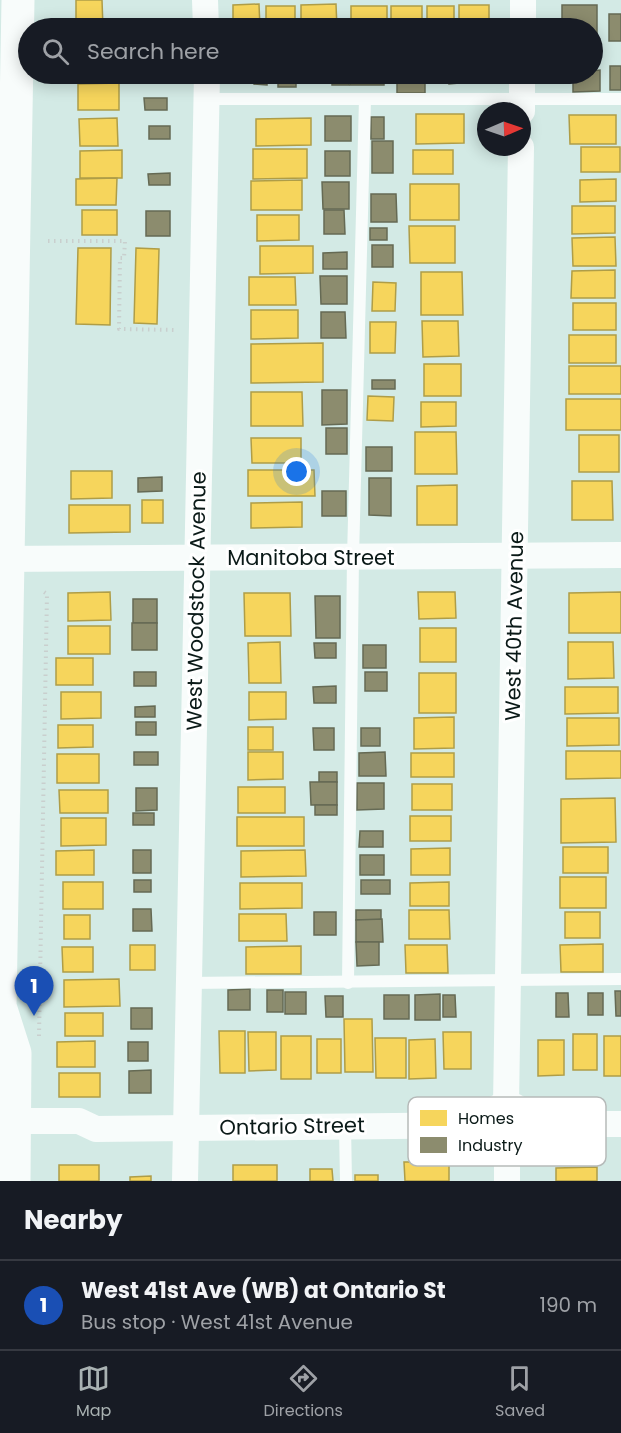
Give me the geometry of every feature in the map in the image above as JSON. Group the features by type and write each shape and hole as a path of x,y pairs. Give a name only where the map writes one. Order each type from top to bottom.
{"main road":[{"path":"14,1181 15,1053 0,1006 3,559 18,0"}],"street":[{"path":"205,0 206,18"},
{"path":"523,0 523,18"},
{"path":"522,84 522,102"},
{"name":"West Woodstock Avenue","path":"185,1181 187,983 207,86"},
{"name":"West 40th Avenue","path":"506,1097 521,156"},
{"name":"Manitoba Street","path":"3,559 621,555"},
{"name":"Ontario Street","path":"14,1129 79,1121 96,1129 408,1126"}],"lane":[{"path":"207,86 365,99 477,103"},
{"path":"348,983 353,557 365,99"},
{"path":"531,104 621,99"},
{"path":"187,983 621,979"},
{"path":"345,1126 346,1181"}],"path":[{"path":"48,241 125,242 124,258 120,258 119,329 176,330"},
{"path":"39,1042 47,594 41,590"}],"building: Homes":[{"path":"76,0 102,0 103,18 76,18"},
{"path":"259,4 260,18 233,18 233,5"},
{"path":"336,4 337,18 301,18 301,5"},
{"path":"459,5 489,5 489,18 459,18"},
{"path":"266,6 295,6 295,18 266,18"},
{"path":"351,6 387,6 387,18 351,18"},
{"path":"391,6 422,6 422,18 391,18"},
{"path":"427,6 454,6 454,18 427,18"},
{"path":"78,84 119,84 119,110 78,110"},
{"path":"416,114 464,114 464,143 416,144"},
{"path":"569,115 616,115 616,144 570,144"},
{"path":"117,118 118,146 80,146 79,119"},
{"path":"311,118 311,145 256,146 256,119"},
{"path":"581,147 620,147 620,172 581,172"},
{"path":"253,149 307,149 307,178 253,179"},
{"path":"122,150 122,178 80,178 80,151"},
{"path":"413,150 453,150 453,174 413,174"},
{"path":"117,178 116,205 76,205 76,179"},
{"path":"616,179 616,201 580,202 580,180"},
{"path":"302,180 302,210 251,210 251,181"},
{"path":"410,184 459,184 459,220 410,220"},
{"path":"572,206 615,206 615,233 572,234"},
{"path":"82,210 117,210 117,235 82,235"},
{"path":"257,215 299,215 299,240 257,241"},
{"path":"409,226 455,226 455,263 410,263"},
{"path":"615,237 616,266 573,266 572,238"},
{"path":"260,246 313,246 313,273 260,274"},
{"path":"78,248 111,248 110,325 76,324"},
{"path":"136,248 159,249 157,324 134,323"},
{"path":"615,270 615,298 571,298 572,271"},
{"path":"421,272 462,272 463,315 421,315"},
{"path":"249,277 295,277 296,305 249,305"},
{"path":"373,282 396,283 395,311 372,311"},
{"path":"573,303 616,303 616,330 573,330"},
{"path":"251,310 298,310 298,338 251,339"},
{"path":"422,321 458,321 459,356 423,357"},
{"path":"370,322 396,322 395,353 370,353"},
{"path":"569,335 616,335 616,363 569,363"},
{"path":"323,343 323,382 251,383 251,344"},
{"path":"424,364 461,364 461,396 424,396"},
{"path":"569,366 621,366 621,394 569,394"},
{"path":"251,392 302,392 303,426 251,426"},
{"path":"368,396 394,397 393,421 367,420"},
{"path":"566,399 621,399 621,430 566,430"},
{"path":"421,402 456,402 456,426 421,427"},
{"path":"415,432 456,432 457,474 415,474"},
{"path":"579,435 619,435 619,472 579,472"},
{"path":"251,438 301,438 301,463 252,463"},
{"path":"248,470 314,470 315,496 248,496"},
{"path":"71,471 112,471 112,498 71,499"},
{"path":"572,481 612,481 613,520 572,520"},
{"path":"457,485 457,525 417,525 417,486"},
{"path":"142,500 163,500 163,523 142,523"},
{"path":"302,502 302,527 251,528 251,503"},
{"path":"69,505 130,505 130,532 69,533"},
{"path":"110,592 111,620 68,621 68,593"},
{"path":"418,592 455,592 456,618 419,619"},
{"path":"621,592 621,633 569,633 569,593"},
{"path":"244,593 290,593 291,636 245,636"},
{"path":"68,626 110,626 110,654 68,654"},
{"path":"420,628 456,628 456,662 420,662"},
{"path":"280,642 281,683 249,683 248,643"},
{"path":"568,642 613,642 614,678 568,679"},
{"path":"56,658 93,658 93,685 56,685"},
{"path":"419,673 456,673 456,713 419,713"},
{"path":"565,687 618,687 618,713 565,714"},
{"path":"61,692 101,692 101,718 61,719"},
{"path":"249,692 286,692 286,719 249,720"},
{"path":"454,717 454,748 414,749 414,718"},
{"path":"567,718 619,718 619,745 567,746"},
{"path":"58,725 93,725 93,747 58,748"},
{"path":"248,727 273,727 273,750 248,750"},
{"path":"566,751 621,751 621,778 566,779"},
{"path":"248,752 283,752 283,779 248,780"},
{"path":"411,753 454,753 454,777 411,777"},
{"path":"57,754 99,754 99,783 57,783"},
{"path":"412,784 452,784 452,810 412,810"},
{"path":"238,787 285,787 285,813 238,813"},
{"path":"59,790 108,790 108,813 60,813"},
{"path":"615,798 616,842 561,843 561,799"},
{"path":"410,816 451,816 451,841 410,841"},
{"path":"237,817 304,817 304,846 237,846"},
{"path":"61,818 106,818 106,845 61,846"},
{"path":"563,847 608,847 608,873 563,873"},
{"path":"450,848 450,875 411,875 411,849"},
{"path":"94,850 94,875 56,875 56,851"},
{"path":"305,850 306,876 241,877 241,851"},
{"path":"560,877 606,877 606,908 560,908"},
{"path":"63,882 103,882 103,909 63,909"},
{"path":"449,882 449,906 410,906 410,883"},
{"path":"240,883 302,883 302,908 240,909"},
{"path":"409,910 449,910 450,939 409,939"},
{"path":"565,912 600,912 600,938 565,938"},
{"path":"239,914 286,914 287,941 239,941"},
{"path":"64,915 90,915 90,939 64,939"},
{"path":"603,944 603,972 561,972 560,945"},
{"path":"130,945 155,945 155,970 130,970"},
{"path":"405,945 447,945 448,973 406,973"},
{"path":"301,946 301,974 246,974 246,947"},
{"path":"62,947 93,947 93,972 63,972"},
{"path":"119,979 120,1006 64,1007 64,980"},
{"path":"65,1013 103,1013 103,1036 65,1036"},
{"path":"344,1019 372,1019 373,1072 345,1072"},
{"path":"219,1031 245,1031 245,1073 220,1073"},
{"path":"248,1032 276,1032 276,1070 249,1071"},
{"path":"443,1032 471,1032 471,1069 444,1069"},
{"path":"573,1034 597,1034 597,1070 573,1070"},
{"path":"281,1036 311,1036 311,1079 281,1079"},
{"path":"604,1036 621,1036 621,1076 604,1076"},
{"path":"375,1038 406,1038 406,1078 376,1078"},
{"path":"317,1039 341,1039 341,1073 317,1073"},
{"path":"435,1039 436,1078 409,1079 409,1040"},
{"path":"538,1040 564,1040 564,1075 538,1076"},
{"path":"95,1041 95,1067 57,1067 57,1042"},
{"path":"59,1073 100,1073 100,1097 59,1097"},
{"path":"404,1162 408,1162 408,1166 449,1166 449,1181 405,1181"},
{"path":"59,1165 99,1165 99,1181 59,1181"},
{"path":"233,1165 277,1165 277,1181 233,1181"},
{"path":"597,1167 597,1181 556,1181 556,1168"},
{"path":"310,1169 332,1169 333,1181 310,1181"},
{"path":"355,1175 378,1175 378,1181 355,1181"},
{"path":"151,1176 151,1181 130,1181 130,1177"}],"building: Industry":[{"path":"562,5 597,5 597,18 562,18"},
{"path":"609,14 621,14 621,41 609,41"},
{"path":"610,66 621,66 621,90 610,90"},
{"path":"278,84 296,84 296,87 278,87"},
{"path":"350,84 384,84 384,85"},
{"path":"397,84 425,84 425,93 397,93"},
{"path":"573,84 600,84 600,91 573,92"},
{"path":"144,98 167,98 167,110 145,110"},
{"path":"325,116 351,116 351,141 325,141"},
{"path":"371,117 384,117 384,139 371,139"},
{"path":"149,126 170,126 170,139 149,139"},
{"path":"372,141 393,141 393,173 372,173"},
{"path":"325,151 350,151 350,176 325,176"},
{"path":"170,173 170,185 149,185 148,174"},
{"path":"322,182 349,182 349,209 323,209"},
{"path":"371,194 396,194 397,222 371,222"},
{"path":"324,210 344,210 345,234 324,234"},
{"path":"146,211 170,211 170,236 146,236"},
{"path":"370,228 387,228 387,240 370,240"},
{"path":"372,245 393,245 393,267 372,267"},
{"path":"347,252 347,269 323,269 323,253"},
{"path":"320,276 347,276 347,304 321,304"},
{"path":"321,312 345,312 346,338 321,338"},
{"path":"372,380 395,380 395,389 372,389"},
{"path":"322,390 347,390 347,424 322,425"},
{"path":"326,428 347,428 347,454 326,454"},
{"path":"366,447 392,447 392,471 366,471"},
{"path":"162,477 162,491 138,492 138,478"},
{"path":"369,478 391,478 391,516 369,515"},
{"path":"322,491 346,491 346,516 322,516"},
{"path":"315,596 340,596 340,638 316,638"},
{"path":"133,599 157,599 157,623 133,623"},
{"path":"132,623 157,623 157,650 132,650"},
{"path":"314,643 336,643 336,658 315,658"},
{"path":"363,645 386,645 386,668 363,668"},
{"path":"134,672 156,672 156,686 134,686"},
{"path":"365,672 387,672 387,691 365,691"},
{"path":"336,686 336,703 314,703 313,687"},
{"path":"155,706 155,717 135,717 135,707"},
{"path":"136,722 156,722 156,735 136,735"},
{"path":"313,728 334,728 334,750 314,750"},
{"path":"361,728 380,728 380,746 361,746"},
{"path":"134,752 158,752 158,765 134,765"},
{"path":"385,752 386,776 359,776 359,753"},
{"path":"319,772 337,772 337,782 319,782"},
{"path":"310,782 337,782 337,805 311,805"},
{"path":"357,783 384,783 384,809 357,810"},
{"path":"136,788 157,788 157,810 136,811"},
{"path":"315,805 337,805 337,815 315,815"},
{"path":"133,813 154,813 154,825 133,825"},
{"path":"360,831 383,831 383,847 359,847"},
{"path":"133,850 151,850 151,873 133,873"},
{"path":"360,855 384,855 384,875 360,875"},
{"path":"134,880 151,880 151,892 134,892"},
{"path":"361,880 390,880 390,894 361,894"},
{"path":"133,909 151,909 152,931 133,931"},
{"path":"356,910 381,910 381,920 356,920"},
{"path":"314,912 336,912 336,935 314,935"},
{"path":"382,919 383,942 356,942 356,920"},
{"path":"356,942 379,942 379,965 357,966"},
{"path":"250,989 250,1010 228,1010 228,990"},
{"path":"267,990 283,990 283,1012 267,1012"},
{"path":"615,991 621,991 621,1016 616,1016"},
{"path":"285,992 306,992 306,1014 285,1014"},
{"path":"556,993 568,993 569,1017 556,1017"},
{"path":"588,993 603,993 603,1015 588,1015"},
{"path":"440,994 440,1020 415,1020 415,995"},
{"path":"384,995 409,995 409,1019 384,1019"},
{"path":"443,995 455,995 456,1017 443,1017"},
{"path":"325,996 343,996 343,1017 326,1017"},
{"path":"131,1008 152,1008 152,1029 131,1029"},
{"path":"128,1042 148,1042 148,1061 128,1061"},
{"path":"151,1070 151,1093 129,1093 129,1071"}],"place":[{"name":"West 41st Ave (WB) at Ontario St","path":"34,1016"}]}
